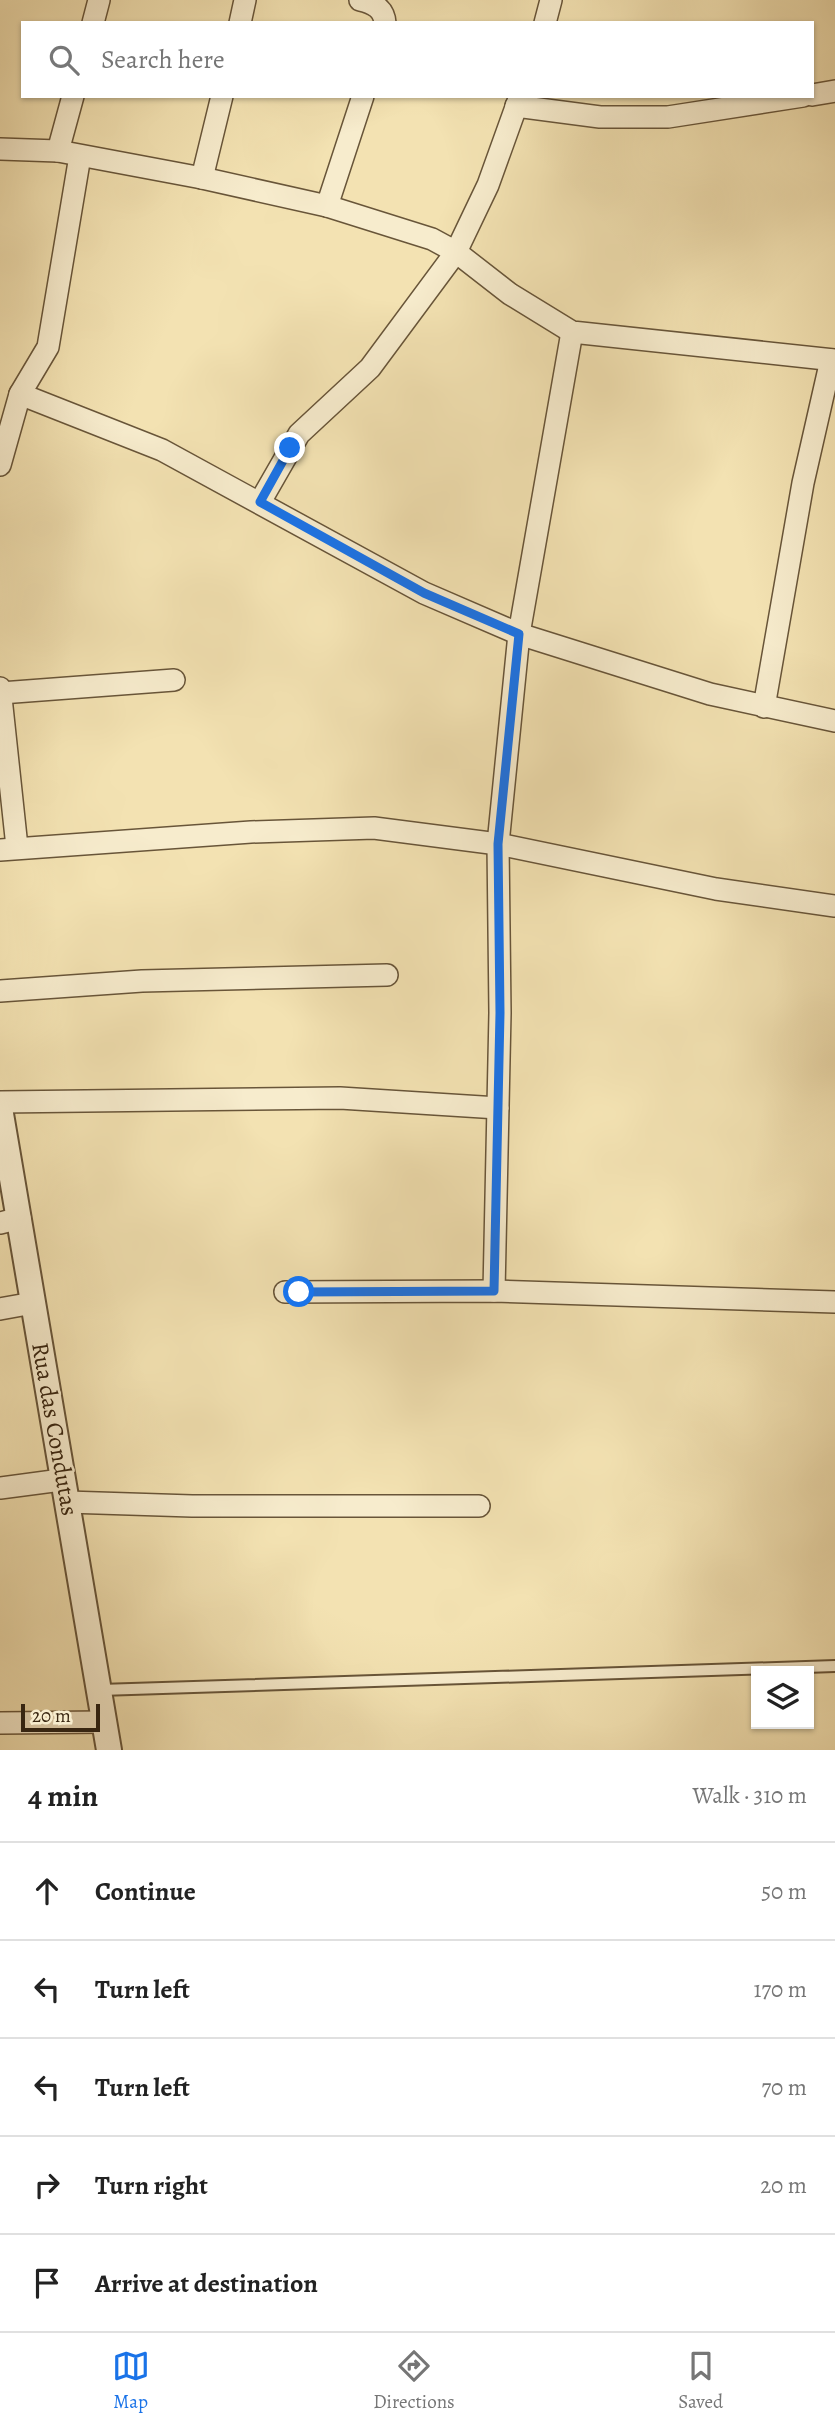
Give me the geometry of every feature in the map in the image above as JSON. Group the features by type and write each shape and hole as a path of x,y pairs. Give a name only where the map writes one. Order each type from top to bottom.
{"street":[{"path":"94,21 99,0"},
{"path":"240,21 245,0"},
{"path":"360,0 378,7 385,21"},
{"path":"546,21 551,0"},
{"path":"814,95 835,91"},
{"path":"58,151 72,98"},
{"path":"202,178 222,98"},
{"path":"327,206 362,98"},
{"path":"260,502 299,434 370,368 456,252 488,185 518,101 600,117 668,117 790,98"},
{"path":"0,149 58,151 202,178 327,206 432,239 456,252 510,294 572,332 833,360 803,483 764,707"},
{"path":"0,465 20,394 48,347 80,156"},
{"path":"494,1291 500,1013 498,844 519,634 572,332"},
{"path":"20,394 162,450 424,593 519,634 710,694 835,721"},
{"path":"174,680 0,691 9,848 374,828 498,844 703,886 835,906"},
{"path":"0,991 142,981 387,975"},
{"path":"0,1102 340,1098 498,1108"},
{"name":"Rua das Condutas","path":"0,1108 10,1220 33,1303 109,1750"},
{"path":"285,1292 494,1291 835,1302"},
{"path":"0,1310 33,1303"},
{"path":"0,1488 64,1491 192,1506 479,1506"},
{"path":"0,1723 104,1722"}],"lane":[{"path":"99,1690 835,1666"}],"route":[{"path":"290,448 260,502 424,593 519,634 498,844 500,1013 494,1291 299,1292"}]}
